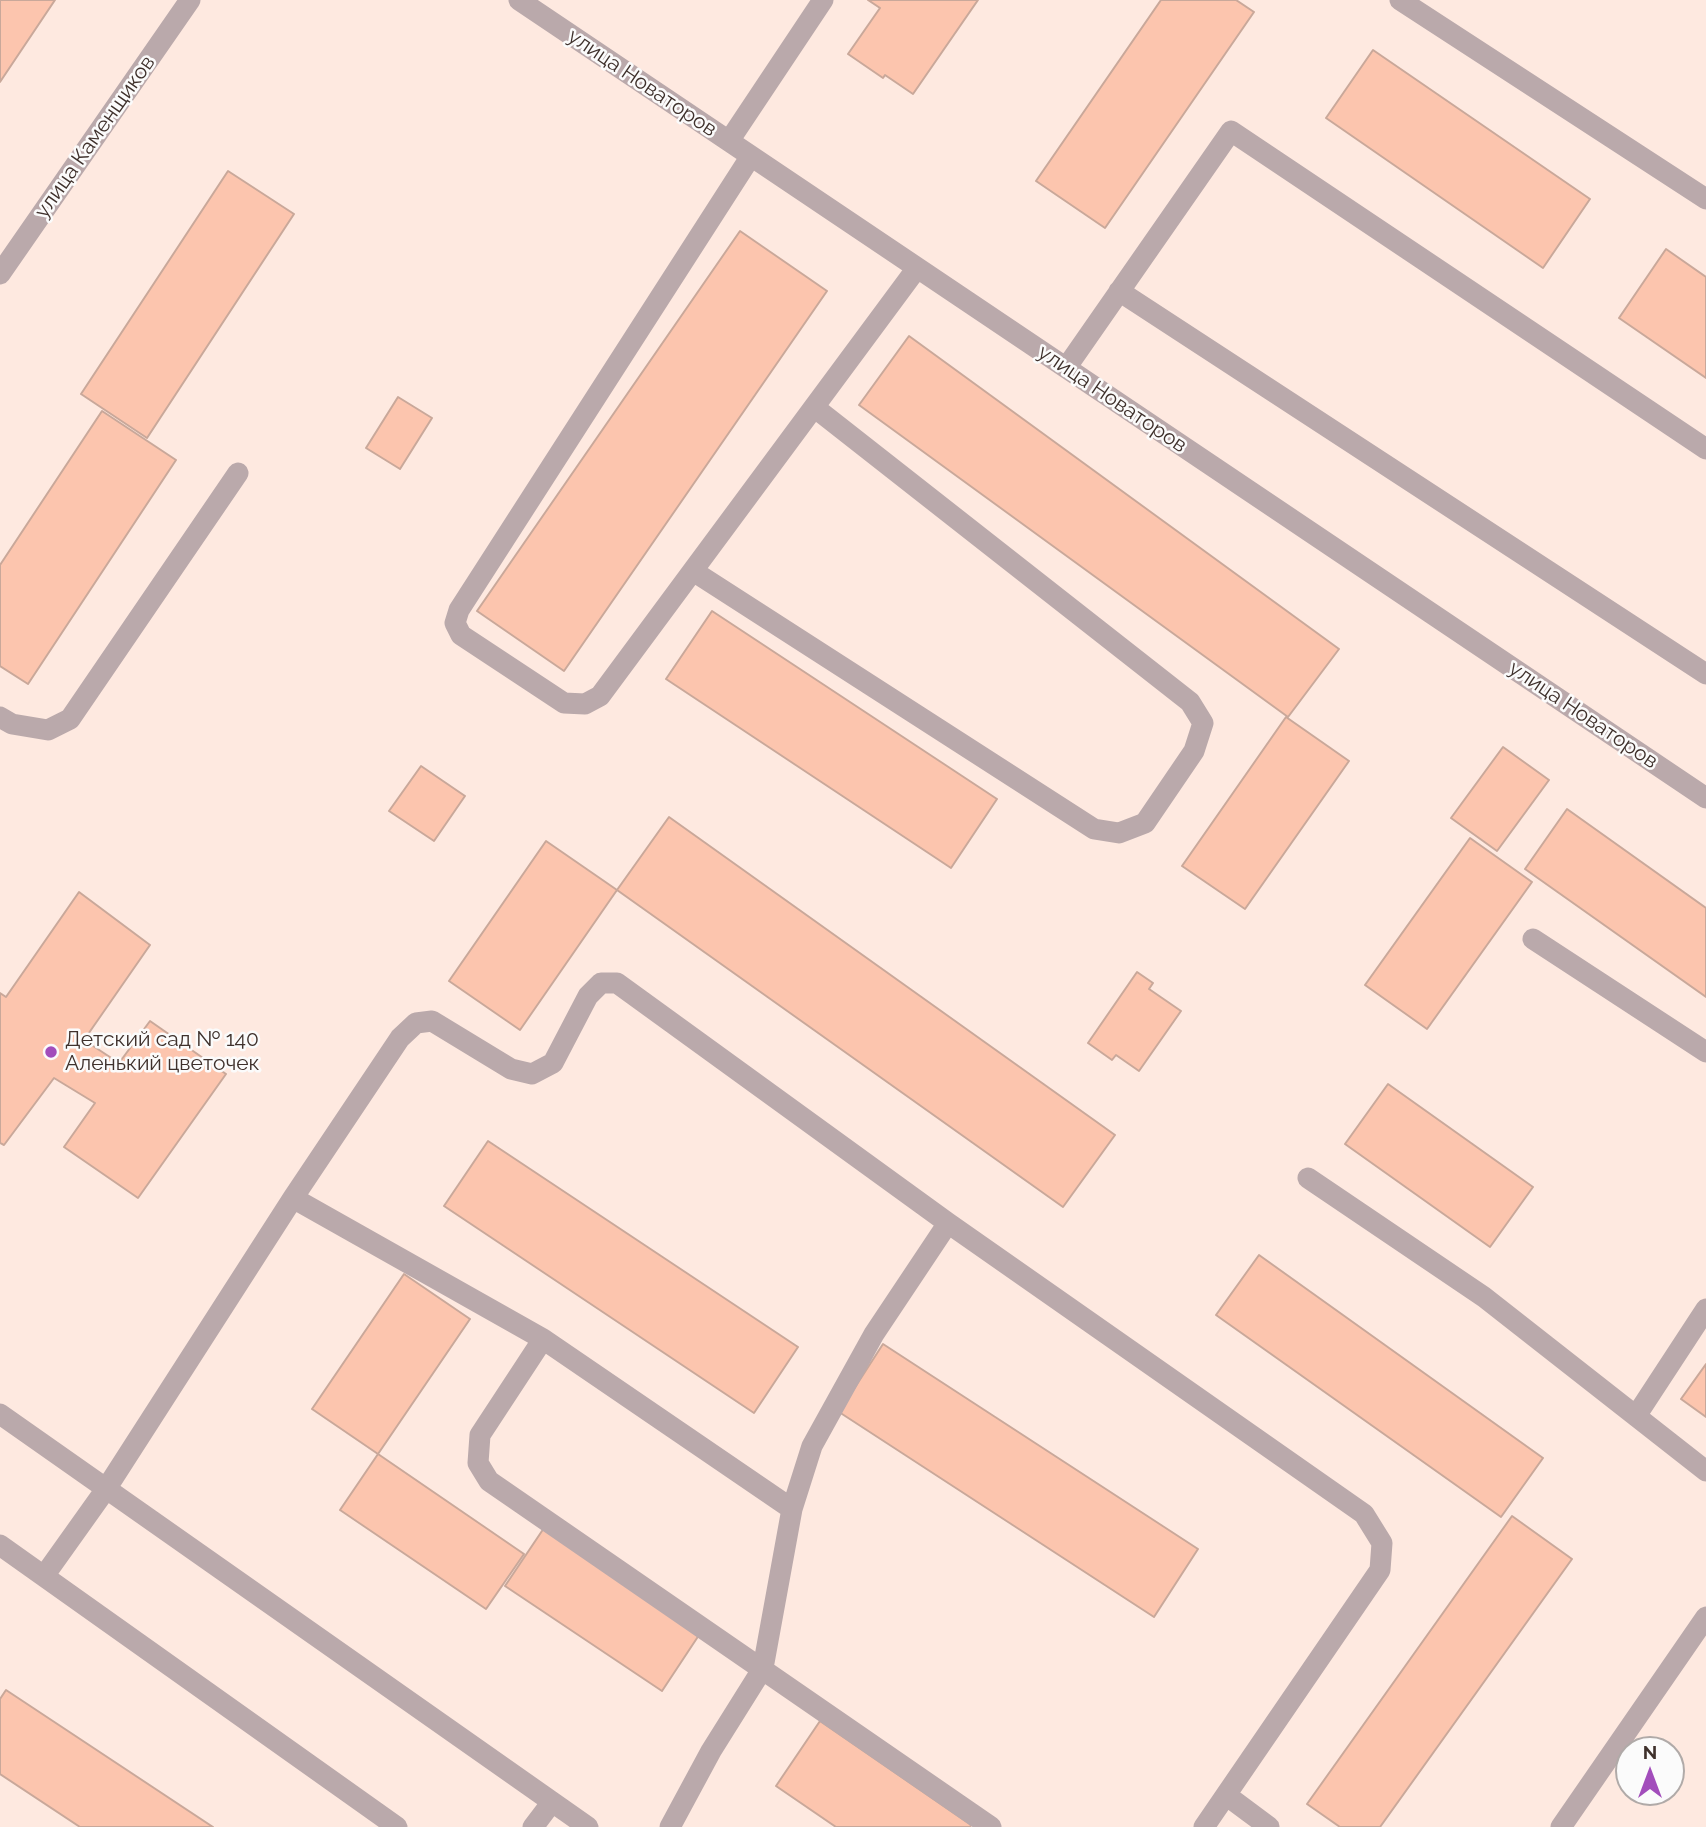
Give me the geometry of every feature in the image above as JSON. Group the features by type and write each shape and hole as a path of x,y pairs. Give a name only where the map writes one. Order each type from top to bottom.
{"street":[{"name":"улица Каменщиков","path":"0,274 190,0"},
{"name":"улица Новаторов","path":"519,0 1706,798"},
{"path":"729,141 823,0"},
{"path":"1400,0 1706,200"},
{"path":"1066,368 1231,131 1706,449"},
{"path":"751,156 459,610 455,623 461,635 564,703 585,704 600,696 917,268"},
{"path":"1119,291 1706,674"},
{"path":"693,570 1094,829 1119,833 1145,823 1194,751 1203,723 1190,702 814,407"},
{"path":"0,717 12,724 48,730 70,719 238,473"},
{"path":"1534,939 1706,1052"},
{"path":"44,1576 106,1489 293,1198 400,1038 416,1023 432,1021 511,1069 532,1074 553,1063 588,996 601,983 617,983 948,1223 1364,1514 1382,1543 1380,1570 1204,1827"},
{"path":"1308,1178 1484,1297 1706,1471"},
{"path":"293,1198 543,1339 792,1509"},
{"path":"670,1827 711,1751 763,1668 792,1509 812,1446 874,1334 948,1223"},
{"path":"1636,1416 1706,1309"},
{"path":"543,1339 480,1435 478,1463 489,1480 991,1827"},
{"path":"0,1414 588,1827"},
{"path":"0,1545 397,1827"},
{"path":"1561,1827 1706,1617"},
{"path":"1226,1795 1269,1827"},
{"path":"533,1827 552,1802"}],"building":[{"path":"0,0 55,0 0,82"},
{"path":"868,0 978,0 913,94 848,54 880,8"},
{"path":"1161,0 1236,0 1254,12 1105,228 1036,181"},
{"path":"1373,50 1590,199 1543,268 1326,118"},
{"path":"228,171 294,214 147,438 81,394"},
{"path":"740,231 827,291 564,671 477,611"},
{"path":"1666,249 1706,277 1706,378 1619,318"},
{"path":"909,336 1339,649 1288,717 859,405"},
{"path":"398,397 432,418 400,469 366,448"},
{"path":"102,411 176,460 28,684 0,666 0,565"},
{"path":"712,611 997,799 951,868 666,679"},
{"path":"1286,717 1349,761 1245,909 1182,866"},
{"path":"1503,747 1549,780 1497,851 1451,818"},
{"path":"421,766 465,796 434,841 389,811"},
{"path":"1567,809 1706,908 1706,997 1525,869"},
{"path":"669,817 1115,1135 1063,1207 617,890"},
{"path":"1470,838 1532,882 1427,1029 1365,985"},
{"path":"546,841 617,890 520,1030 449,981"},
{"name":"Детский сад № 140 Аленький цветочек","path":"79,892 150,945 84,1040 119,1063 150,1021 226,1074 138,1198 64,1147 95,1103 54,1078 4,1145 0,1143 0,993 6,997"},
{"path":"1137,972 1153,983 1149,989 1181,1011 1139,1071 1116,1055 1112,1060 1088,1043"},
{"path":"1388,1084 1533,1187 1490,1247 1345,1144"},
{"path":"488,1141 798,1347 754,1413 444,1206"},
{"path":"1259,1255 1543,1458 1501,1517 1216,1315"},
{"path":"404,1274 470,1319 378,1454 312,1409"},
{"path":"883,1344 1198,1549 1154,1617 839,1412"},
{"path":"1706,1364 1706,1417 1681,1399"},
{"path":"378,1454 524,1554 486,1609 340,1510"},
{"path":"1512,1516 1572,1559 1380,1827 1340,1827 1307,1804"},
{"path":"546,1525 703,1629 662,1691 505,1586"},
{"path":"6,1690 213,1827 80,1827 0,1774 0,1699"},
{"path":"820,1721 971,1825 970,1827 836,1827 776,1786"}],"place":[{"name":"Детский сад № 140 Аленький цветочек","path":"51,1052"}]}
